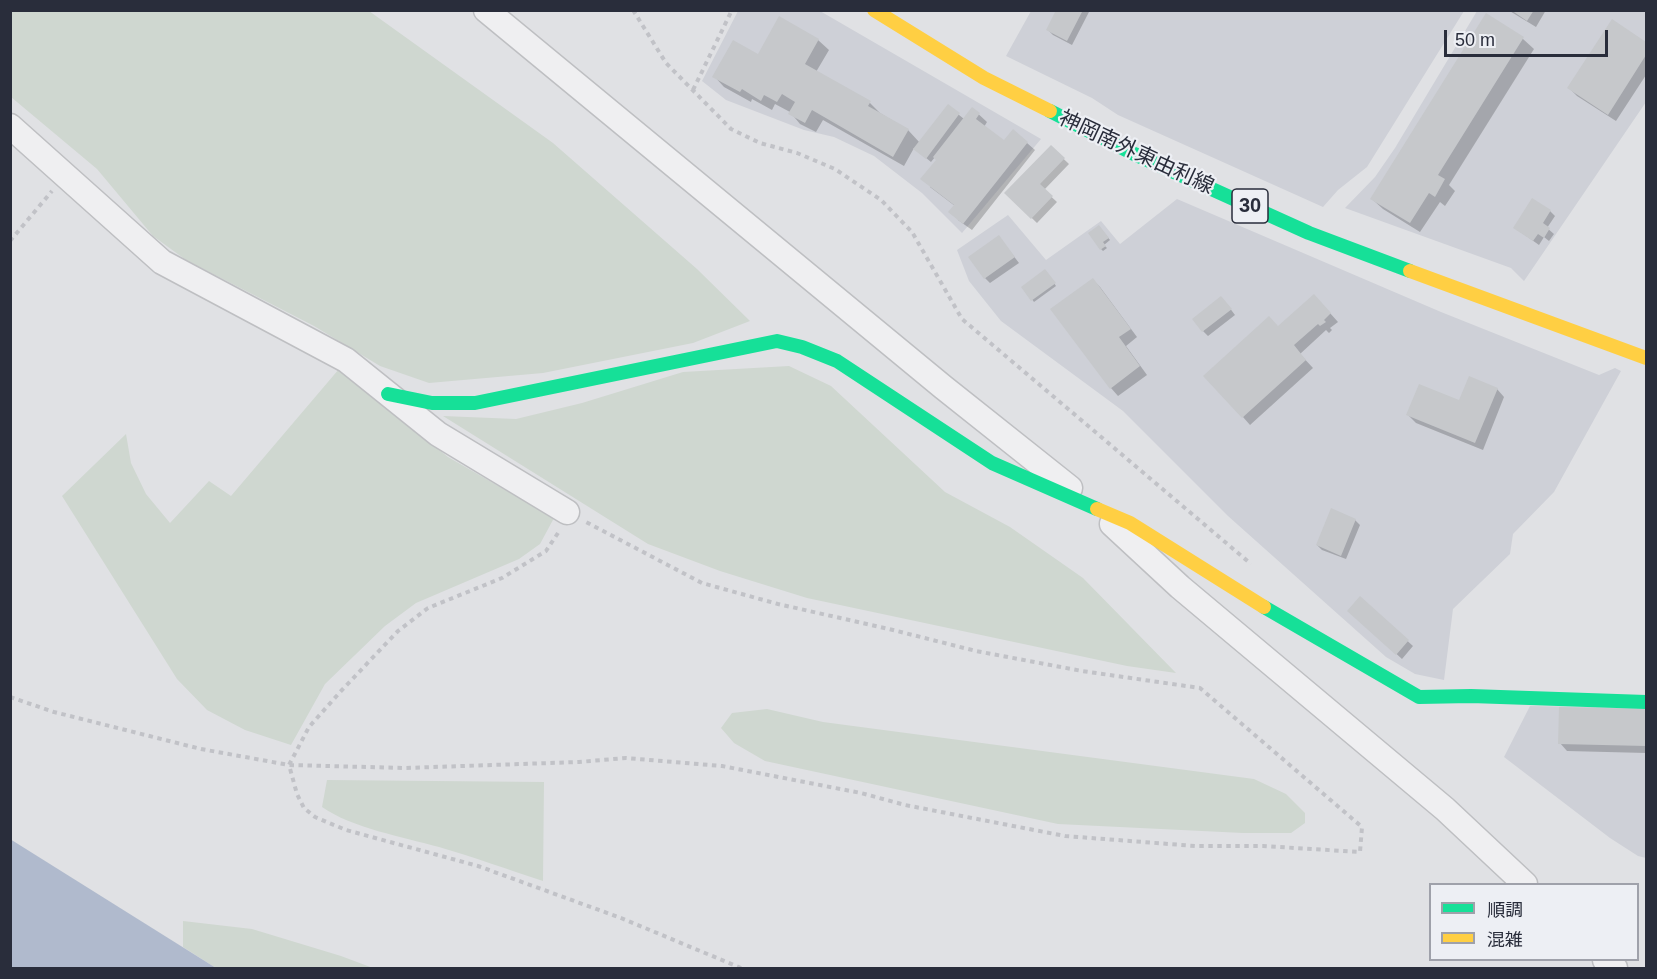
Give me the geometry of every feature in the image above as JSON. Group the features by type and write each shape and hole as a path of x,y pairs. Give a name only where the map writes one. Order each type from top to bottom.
{"street":[{"path":"486,10 943,387 1094,507 1180,587 1445,809 1523,883"},
{"name":"神岡南外東由利線","path":"874,10 984,78 1132,153 1309,233 1647,358"},
{"path":"10,126 162,262 346,360 438,434 567,512"},
{"path":"388,394 432,403 475,403 777,341 802,347 837,361 992,463 1130,523 1285,620 1419,697 1471,696 1647,702"}],"path":[{"path":"633,10 666,63 731,129 760,143 797,153 835,169 881,200 912,232 962,318 1251,565"},
{"path":"693,90 732,10"},
{"path":"10,241 65,175"},
{"path":"10,697 54,712 201,749 289,765 405,768 579,762 626,758 722,766 1065,836 1194,846 1263,846 1360,852 1362,827 1200,688 1082,671 976,651 778,604 702,583 567,512 555,539 546,551 502,578 428,608 398,631 309,726 289,765 297,794 304,808 315,817 346,830 477,866 621,918 741,969"}],"shaded area":[{"path":"10,11 369,11 553,143 697,269 750,321 693,343 543,373 429,383 380,366 314,326 186,260 153,236 97,169 11,97"},
{"path":"738,11 820,11 1041,139 962,233 922,193 874,156 834,137 804,130 726,100 702,81"},
{"path":"1031,11 1464,11 1367,167 1338,190 1323,207 1118,115 1092,98 1006,56"},
{"path":"1477,11 1646,11 1646,102 1524,281 1511,268 1345,208 1375,177 1395,148"},
{"path":"1177,199 1441,312 1599,375 1615,368 1621,371 1554,492 1513,534 1510,554 1453,609 1444,680 1415,674 1386,657 1228,516 1123,411 1001,321 969,281 957,250 1008,215 1046,260 1101,221 1120,244"},
{"path":"789,366 831,386 945,492 1010,527 1083,578 1176,673 1127,666 807,598 720,571 648,544 443,416 516,419 582,403 683,372"},
{"path":"339,369 448,457 554,518 540,544 519,559 416,603 385,626 325,684 291,745 245,730 207,710 177,679 62,496 126,434 131,463 146,494 170,523 209,481 231,496"},
{"path":"1530,706 1646,708 1646,858 1638,856 1610,838 1504,757"},
{"path":"767,709 823,722 1254,779 1286,794 1305,813 1305,823 1291,833 1243,833 1058,824 765,761 734,743 721,728 732,713"},
{"path":"327,780 544,782 543,881 452,851 348,821 322,807"},
{"path":"183,921 252,929 373,968 216,968 183,947"}],"water":[{"path":"10,839 216,968 11,968"}],"building":[{"path":"1056,10 1083,10 1067,41 1046,30"},
{"path":"1511,10 1534,10 1527,21"},
{"path":"1486,13 1524,37 1438,175 1445,179 1435,197 1429,193 1410,223 1370,199"},
{"path":"779,16 819,39 805,64 871,101 868,106 909,129 893,157 812,110 805,123 788,114 795,102 782,94 777,102 764,95 761,101 742,89 740,92 712,77 733,40 758,54"},
{"path":"1612,19 1646,42 1646,55 1608,115 1567,88"},
{"path":"948,104 960,113 926,159 913,149"},
{"path":"972,107 980,113 976,119 1004,140 1013,129 1028,142 963,224 948,212 954,205 920,179 936,160 933,157"},
{"path":"1051,145 1065,158 1040,184 1053,196 1031,219 1004,193"},
{"path":"1532,198 1551,210 1543,223 1550,228 1544,238 1538,234 1533,241 1513,228"},
{"path":"1099,225 1109,238 1103,242 1106,246 1100,250 1088,233"},
{"path":"999,235 1015,257 984,279 968,257"},
{"path":"1045,269 1056,283 1031,301 1021,287"},
{"path":"1093,278 1131,329 1119,337 1140,366 1110,389 1050,309"},
{"path":"1314,294 1331,313 1324,320 1326,322 1320,326 1318,324 1294,345 1306,360 1242,418 1203,376 1269,316 1278,326"},
{"path":"1221,296 1232,309 1202,332 1192,319"},
{"path":"1469,376 1498,388 1475,443 1406,415 1419,384 1459,400"},
{"path":"1331,508 1356,519 1341,556 1316,545"},
{"path":"1360,596 1409,640 1396,655 1347,611"},
{"path":"1559,707 1646,709 1646,746 1558,744"}],"traffic: fast":[{"path":"1050,111 1132,153 1309,233 1410,271"},
{"path":"388,394 432,403 475,403 777,341 802,347 837,361 992,463 1097,509"},
{"path":"1264,607 1419,697 1471,696 1646,702"}],"traffic: slow":[{"path":"874,10 984,78 1050,111"},
{"path":"1410,271 1646,358"},
{"path":"1097,509 1130,523 1264,607"}]}
